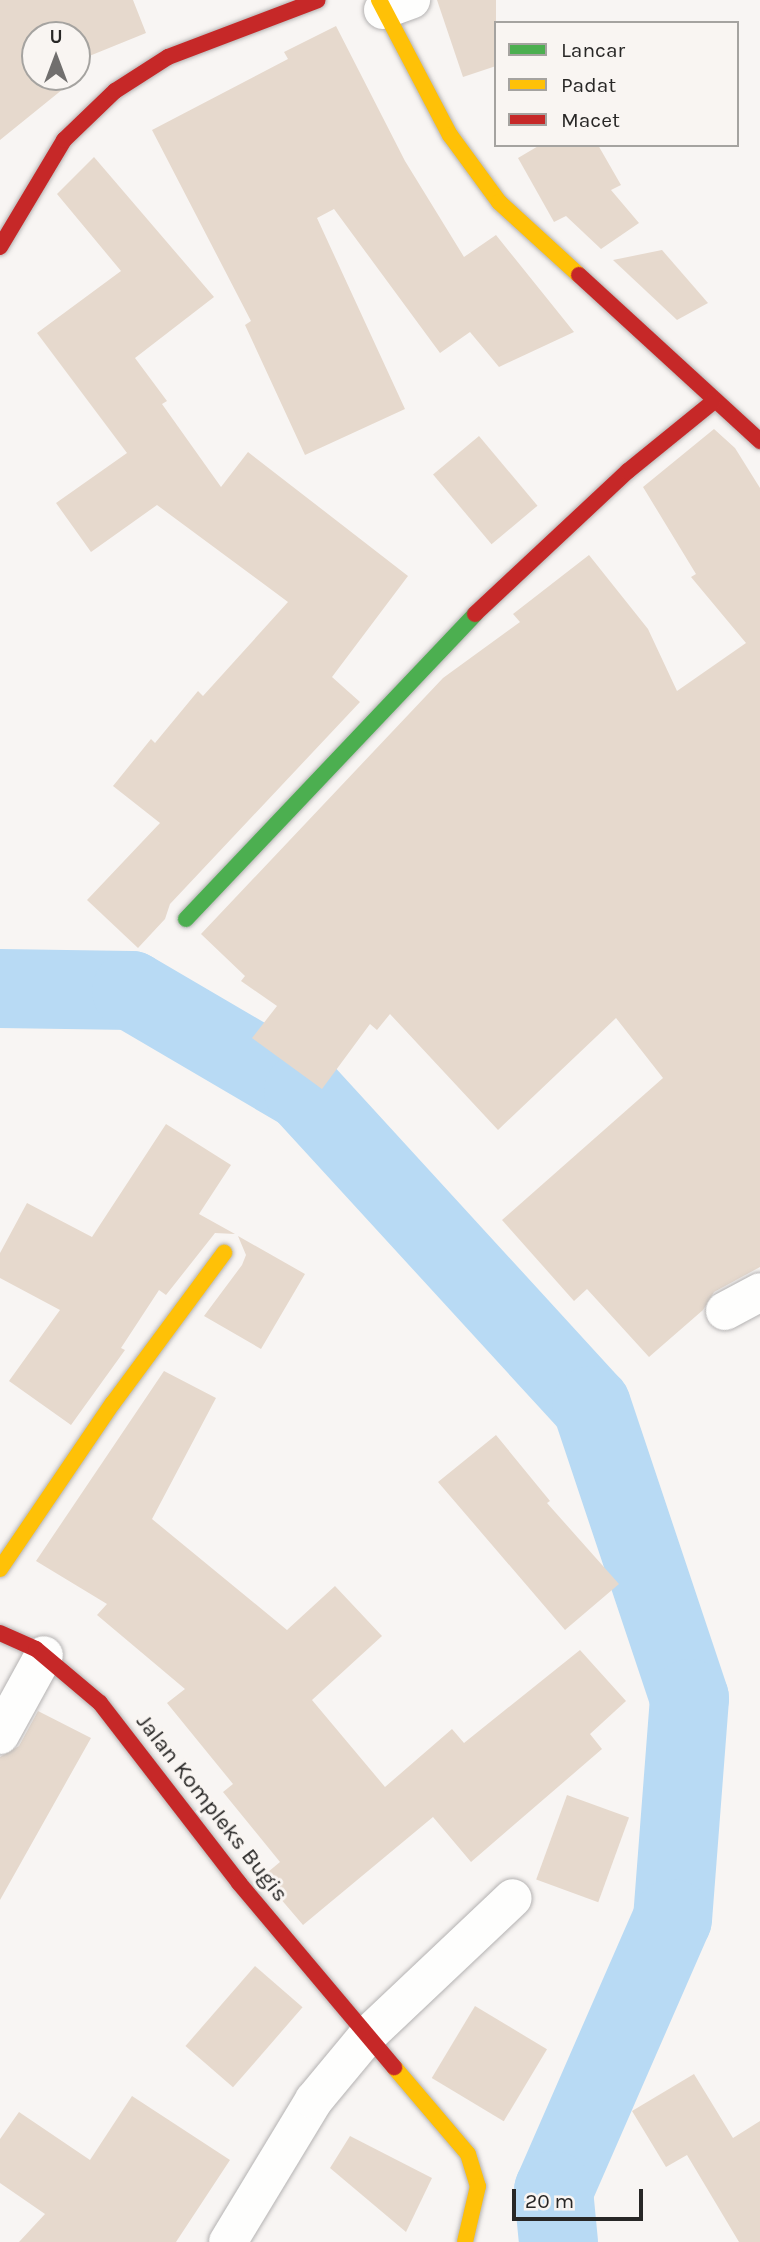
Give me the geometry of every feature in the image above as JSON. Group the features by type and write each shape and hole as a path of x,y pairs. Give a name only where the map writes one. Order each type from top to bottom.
{"street":[{"path":"0,247 64,140 115,91 168,57 318,0"},
{"path":"391,3 450,135 499,202 713,402 760,441"},
{"path":"186,919 447,641 628,471 713,402"},
{"path":"0,1569 113,1403 224,1253"},
{"path":"725,1311 760,1292"},
{"name":"Jalan Kompleks Bugis","path":"0,1633 44,1656 100,1703 239,1883 472,2161 478,2186 465,2242"},
{"path":"0,1735 44,1656"},
{"path":"229,2242 314,2100 368,2035 513,1898"}],"building":[{"path":"0,0 133,0 146,33 91,55 91,21 21,21 21,91 61,91 0,140"},
{"path":"437,0 496,0 494,67 463,77"},
{"path":"336,26 405,161 464,257 496,235 574,332 499,367 470,332 440,353 334,209 317,218 405,409 305,455 245,325 251,321 152,130 288,59 284,52"},
{"path":"537,147 599,147 621,185 611,190 639,223 601,249 566,216 554,222 518,158"},
{"path":"94,157 214,297 135,358 167,401 162,404 221,487 248,452 408,576 332,677 360,702 170,904 165,919 138,948 87,900 160,823 113,786 151,739 155,743 198,691 203,696 288,602 157,505 91,552 56,503 127,453 37,333 121,271 57,194"},
{"path":"662,250 708,303 677,320 613,260"},
{"path":"714,429 735,448 760,488 760,1267 714,1292 703,1310 649,1357 587,1289 574,1301 502,1220 663,1078 616,1018 498,1130 390,1014 377,1030 370,1024 322,1089 252,1038 277,1006 241,981 245,976 201,934 443,678 520,622 513,614 589,555 648,629 677,691 746,643 691,577 696,574 643,487"},
{"path":"479,436 537,506 492,544 433,475"},
{"path":"166,1124 231,1165 199,1214 235,1234 215,1233 166,1295 159,1290 121,1348 125,1350 71,1425 9,1381 60,1310 0,1278 0,1253 27,1203 92,1237"},
{"path":"238,1236 305,1274 261,1349 204,1316 242,1265 246,1255"},
{"path":"164,1371 216,1398 152,1519 287,1630 335,1586 382,1636 312,1700 385,1787 452,1729 464,1743 580,1650 626,1701 590,1734 602,1749 471,1862 433,1817 303,1925 262,1877 280,1862 223,1792 233,1784 167,1703 185,1689 97,1615 107,1604 36,1561"},
{"path":"496,1435 550,1501 547,1503 619,1584 565,1630 438,1482"},
{"path":"38,1711 91,1738 0,1900 0,1757 19,1746"},
{"path":"567,1795 629,1818 598,1902 536,1880"},
{"path":"255,1966 303,2007 233,2087 185,2046"},
{"path":"475,2006 547,2049 504,2121 432,2078"},
{"path":"694,2074 733,2138 760,2121 760,2242 739,2242 687,2155 666,2167 632,2111"},
{"path":"132,2096 230,2160 176,2242 19,2242 45,2214 0,2183 0,2139 19,2112 90,2160"},
{"path":"350,2136 432,2178 406,2232 330,2168"}],"waterway":[{"path":"0,988 131,990 303,1091 591,1405 689,1698 672,1918 553,2190 558,2242"}],"traffic: fast":[{"path":"186,919 475,614"}],"traffic: slow":[{"path":"379,0 450,135 499,202 579,275"},
{"path":"0,1569 113,1403 224,1253"},
{"path":"394,2067 468,2154 478,2186 465,2242"}],"traffic: jam":[{"path":"0,247 64,140 115,91 168,57 318,0"},
{"path":"579,275 760,441"},
{"path":"475,614 628,471 713,402"},
{"path":"0,1633 36,1649 100,1703 239,1883 394,2067"}]}
